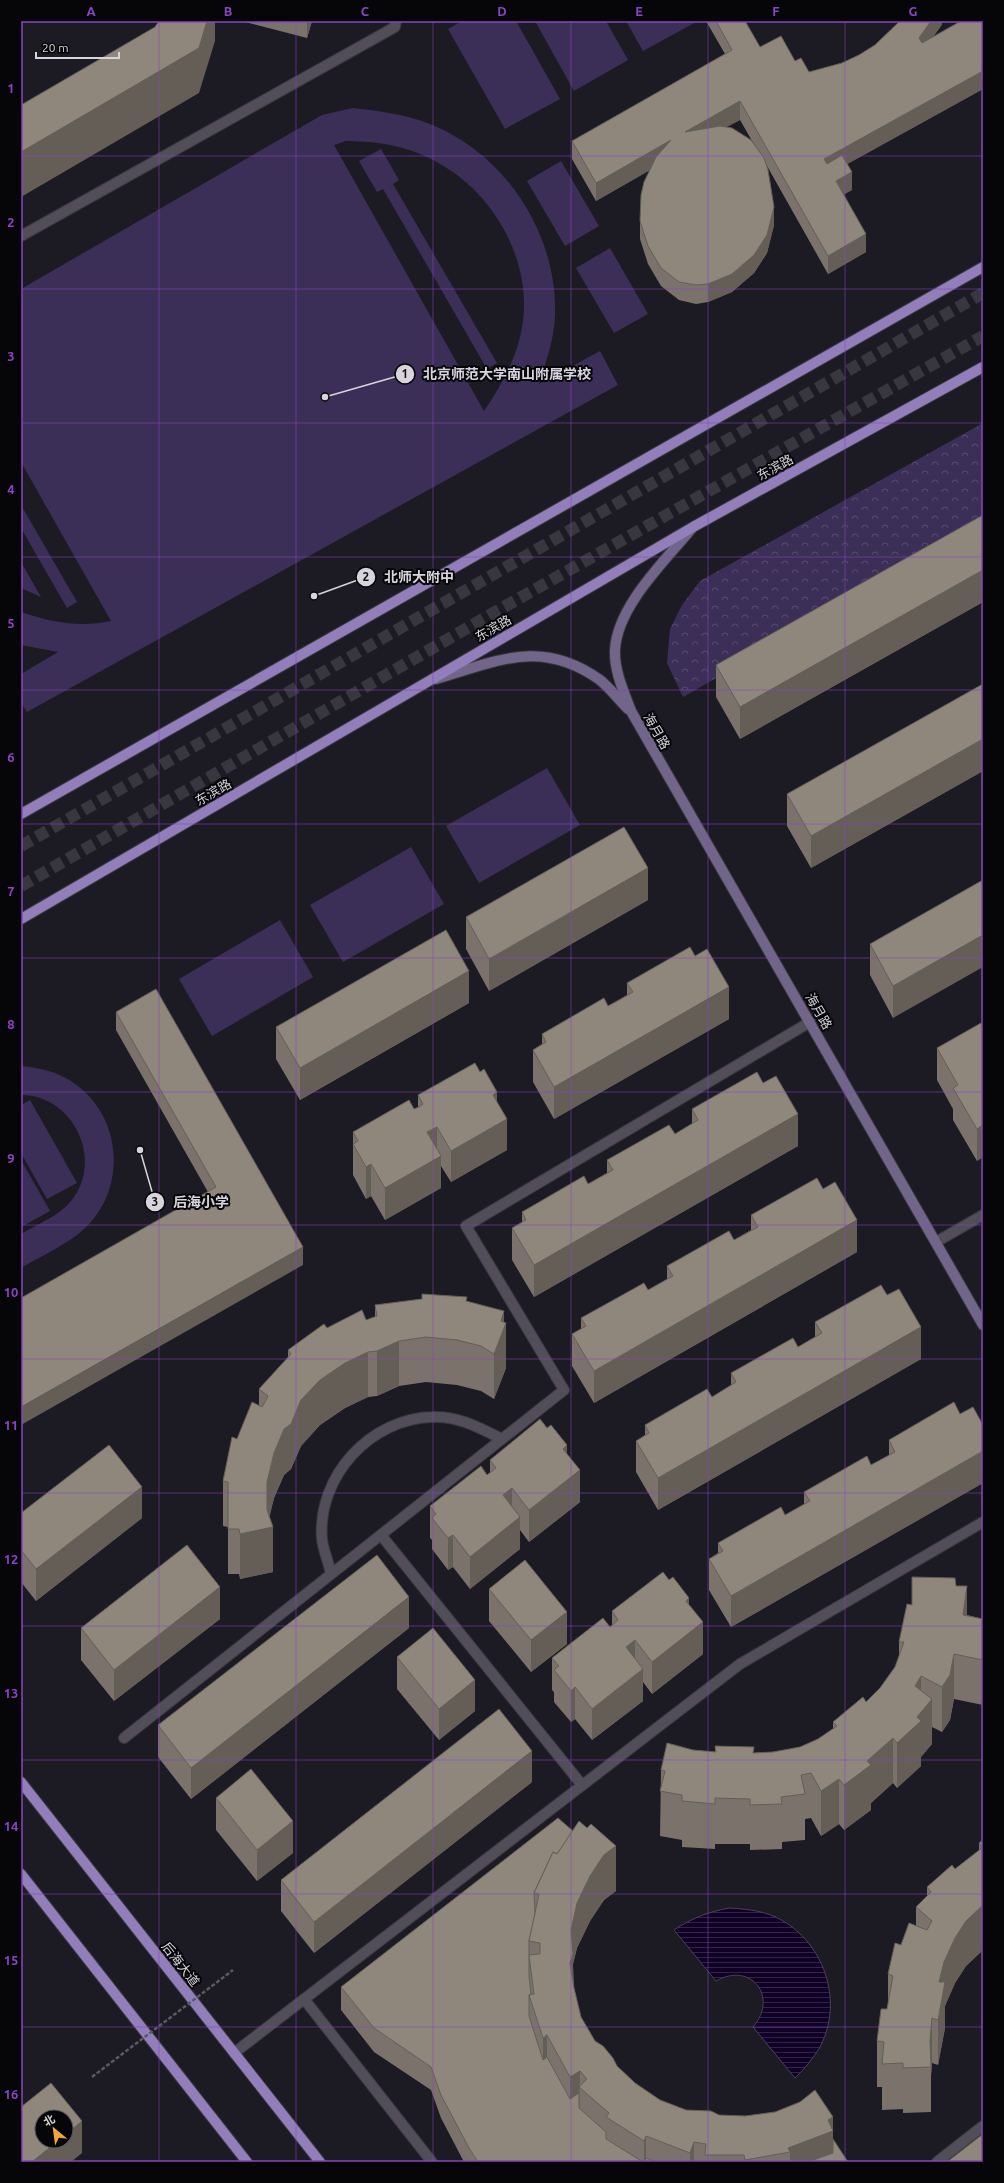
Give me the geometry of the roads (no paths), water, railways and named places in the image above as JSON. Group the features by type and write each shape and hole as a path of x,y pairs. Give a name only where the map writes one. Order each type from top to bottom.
{"main road":[{"path":"22,812 983,266"},
{"name":"东滨路","path":"21,919 693,527 983,368"},
{"name":"后海大道","path":"21,1782 320,2162"},
{"path":"21,1874 247,2162"}],"street":[{"path":"21,236 395,27 396,21"},
{"path":"630,712 617,671 615,650 624,618 636,596 693,527"},
{"path":"427,681 516,656 548,657 573,664 600,681 630,712"},
{"name":"海月路","path":"630,712 810,1022 983,1325"},
{"path":"124,1738 564,1390 466,1226 810,1022"},
{"path":"936,1242 983,1215"},
{"path":"332,1574 322,1538 326,1502 340,1468 365,1441 397,1423 433,1417 470,1422 502,1439"},
{"path":"234,2053 740,1664 983,1522"},
{"path":"381,1535 582,1785"},
{"path":"304,1999 432,2162"},
{"path":"937,2162 983,2126"}],"tunnel":[{"path":"21,846 983,293"},
{"path":"21,886 495,612 983,336"}],"place":[{"name":"北京师范大学南山附属学校","path":"325,397"},
{"name":"北师大附中","path":"314,596"},
{"name":"后海小学","path":"140,1150"}]}
